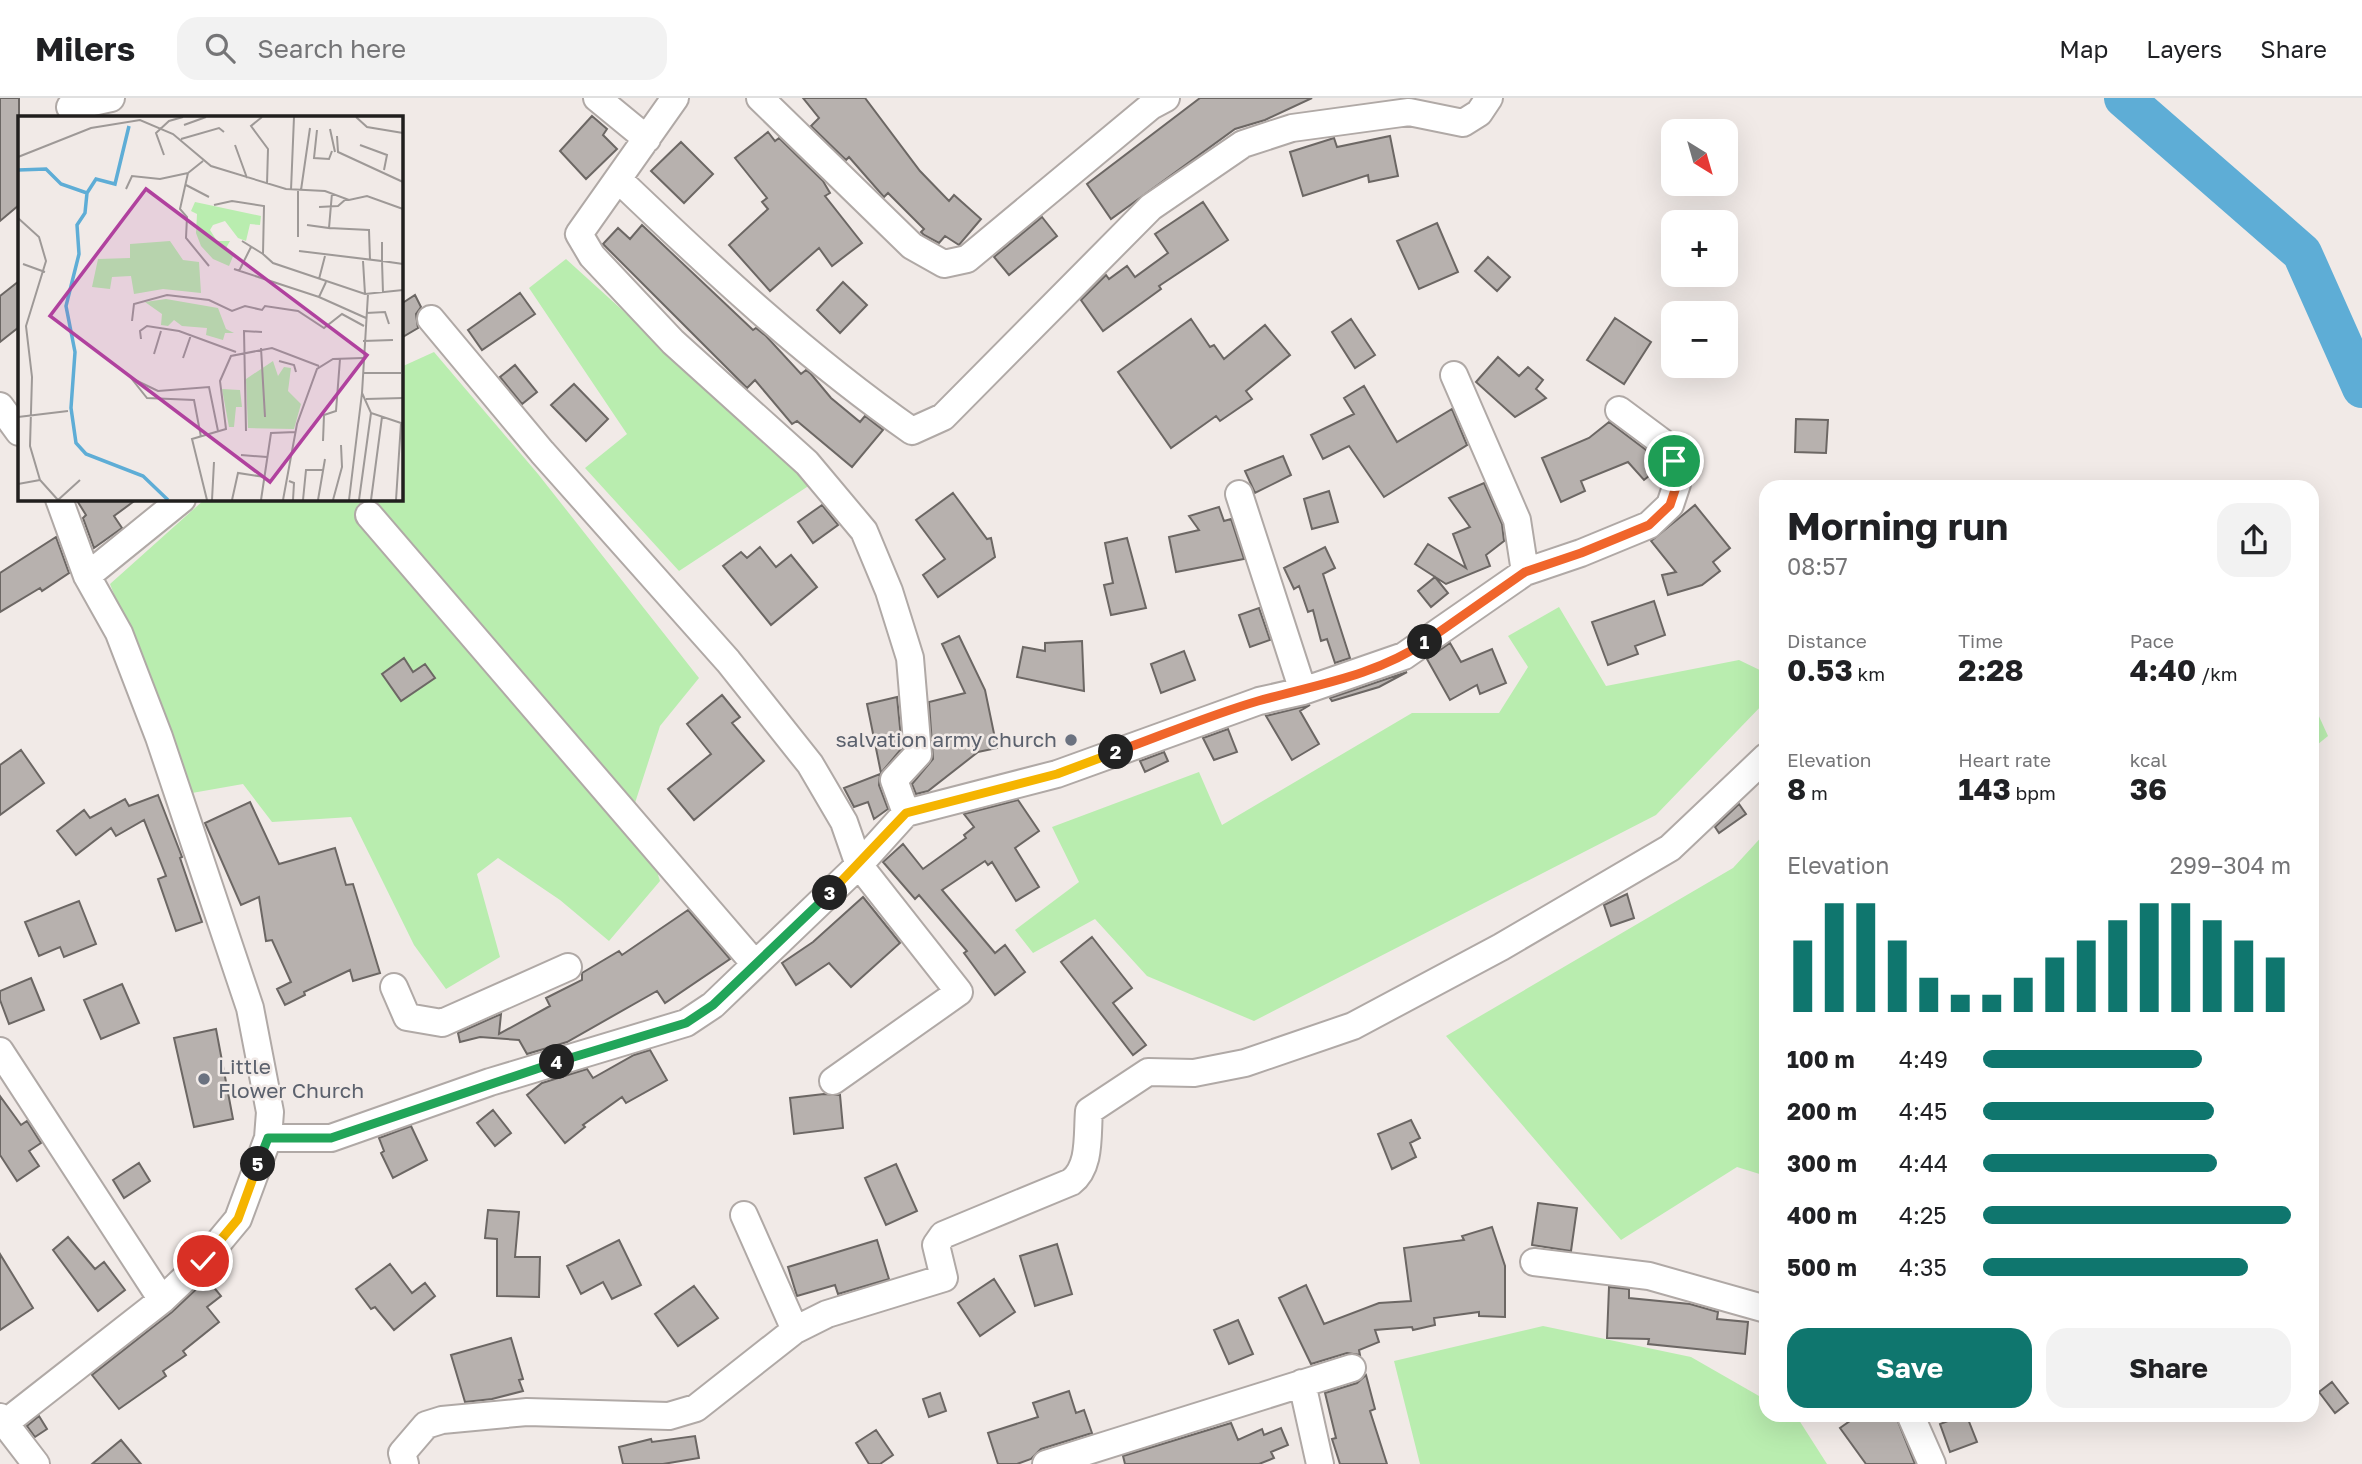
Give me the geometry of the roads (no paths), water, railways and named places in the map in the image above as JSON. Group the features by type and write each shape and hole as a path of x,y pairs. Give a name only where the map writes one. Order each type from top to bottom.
{"street":[{"path":"70,108 111,98"},
{"path":"597,98 647,139"},
{"path":"675,98 579,234 592,256 673,342 807,463 864,531 890,591 910,658 918,754 894,780 906,813"},
{"path":"760,98 912,246 943,264 967,259 1151,106 1166,98"},
{"path":"619,180 727,284 878,408 912,431 943,417 1151,208 1243,144 1292,128 1409,111 1463,123 1479,113 1489,98"},
{"path":"431,319 542,452 728,662 802,753 844,822 859,865 959,992 833,1081"},
{"path":"1454,375 1517,520 1525,572"},
{"path":"0,406 18,431"},
{"path":"268,1138 331,1138 490,1082 686,1023 713,1005 859,865 906,813 1057,774 1259,701 1303,691 1404,656 1525,572 1649,525 1670,505 1677,484 1674,461 1662,442 1619,410"},
{"path":"1239,494 1303,691"},
{"path":"36,1464 2,1420 162,1300 203,1261 238,1219 268,1138 270,1112 250,1008 154,724 119,633 87,576 59,500"},
{"path":"87,576 181,500"},
{"path":"369,515 755,964"},
{"path":"405,1464 402,1452 416,1435 426,1425 442,1420 527,1412 669,1416 696,1408 795,1330 827,1314 944,1278 936,1245 943,1235 1071,1182 1080,1175 1084,1166 1089,1111 1149,1072 1194,1073 1245,1063 1353,1026 1501,947 1671,848 1759,764"},
{"path":"394,987 407,1017 442,1023 568,967"},
{"path":"0,1051 162,1300"},
{"path":"744,1215 795,1330"},
{"path":"1534,1262 1649,1276 1759,1307"},
{"path":"1045,1464 1352,1368"},
{"path":"1302,1383 1320,1464"},
{"path":"1914,1422 1933,1464"}],"waterway":[{"path":"2124,98 2302,253 2362,388"}],"place":[{"name":"salvation army church","path":"1071,740"},
{"name":"Little Flower Church","path":"204,1079"}]}
